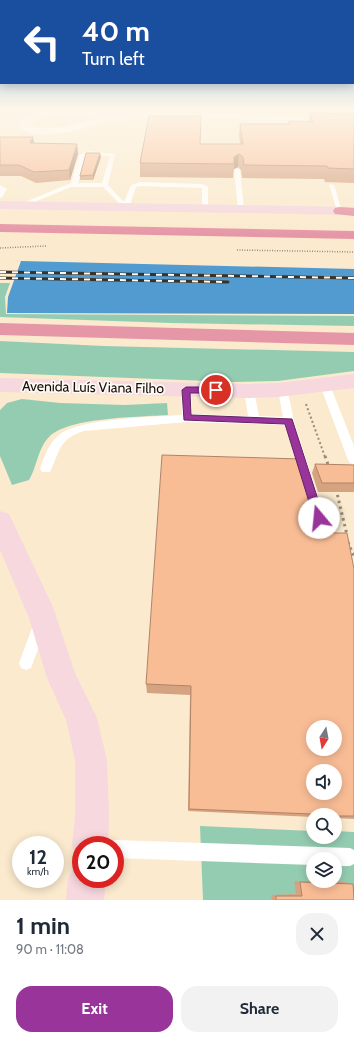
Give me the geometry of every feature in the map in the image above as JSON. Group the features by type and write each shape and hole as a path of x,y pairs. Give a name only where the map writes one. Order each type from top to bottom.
{"highway":[{"path":"340,211 354,212"},
{"path":"0,228 354,235"},
{"path":"0,329 354,339"}],"main road":[{"path":"0,205 340,211"},
{"name":"Avenida Luís Viana Filho","path":"0,385 249,391 283,390 354,381"},
{"path":"0,395 28,386"},
{"path":"0,522 43,617 62,678 81,718 91,760 92,816 91,836"},
{"path":"85,900 86,888"}],"lane":[{"path":"74,184 82,155 88,153 111,154 105,185"},
{"path":"237,170 241,210"},
{"path":"20,206 74,184 105,185 126,208 133,186 140,184 169,184 198,185 205,187 205,209"},
{"path":"331,185 340,211"},
{"path":"0,187 4,189 0,196"},
{"path":"325,385 354,460"},
{"path":"186,390 187,418"},
{"path":"283,390 289,421 319,518"},
{"path":"249,391 254,420"},
{"path":"46,469 50,456 57,443 73,430 97,425 187,418 289,421"},
{"path":"26,663 43,617"},
{"path":"124,849 350,857"}],"path":[{"path":"0,248 52,246"},
{"path":"235,250 354,252"},
{"path":"306,404 331,474"},
{"path":"335,486 348,542 354,557"}],"green space":[{"path":"0,283 10,283 5,297 6,314 354,316 354,326 171,323 0,317"},
{"path":"0,341 104,346 354,352 354,371 278,381 234,382 0,373"},
{"path":"22,399 60,403 125,405 167,403 168,415 106,419 73,425 60,430 50,436 46,441 40,451 29,480 12,485 0,456 0,410 7,403"},
{"path":"200,826 306,831 306,844 342,844 342,831 354,832 354,900 203,900"}],"water":[{"path":"21,261 354,269 354,314 7,313 8,297"}],"building":[{"path":"0,151 75,151 69,170 34,172 19,165 0,165"},
{"path":"142,151 354,151 354,169 328,168 327,166 244,165 243,157 239,154 234,157 234,164 140,163"},
{"path":"86,153 100,153 93,175 80,176"},
{"path":"162,455 302,459 308,477 316,533 347,533 354,569 354,816 342,816 342,808 306,808 306,814 189,809 191,686 146,684"},
{"path":"315,464 354,465 354,483 322,483"},
{"path":"300,882 306,882 306,888 342,888 342,884 353,884 354,900 276,900 276,896 302,896"}],"railway":[{"path":"0,272 354,278"},
{"path":"0,278 228,282"}],"route":[{"path":"216,390 186,390 187,418 289,421 319,518"}]}
